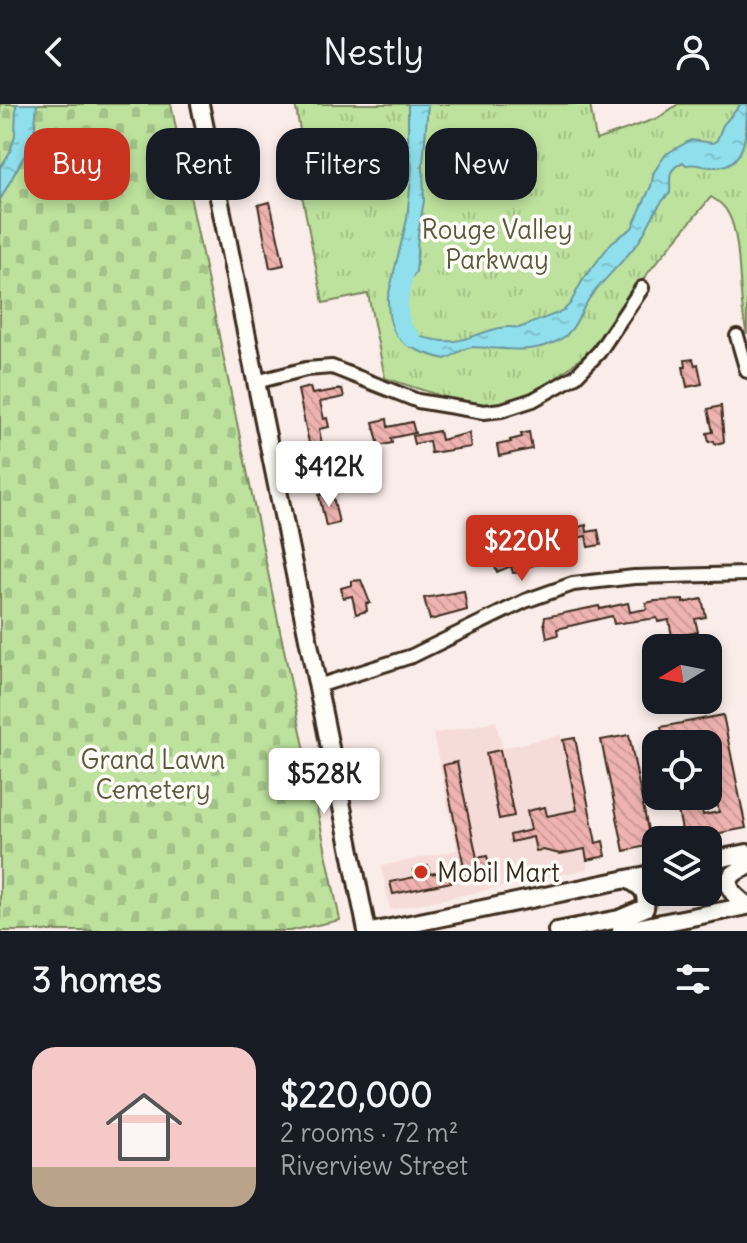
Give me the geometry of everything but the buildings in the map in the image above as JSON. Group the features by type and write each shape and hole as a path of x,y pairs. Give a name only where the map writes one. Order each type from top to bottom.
{"main road":[{"path":"200,104 367,931"},
{"path":"722,858 747,853"},
{"path":"747,867 733,873 729,879 734,896 747,905"},
{"path":"376,931 642,877"},
{"path":"557,931 619,919 645,908 646,894 642,887 629,880"},
{"path":"621,931 747,905"}],"street":[{"path":"256,382 306,369 332,367 418,401 484,412 502,410 533,400 576,376 599,352 642,288"},
{"path":"737,336 747,371"},
{"path":"318,686 412,656 525,601 573,584 634,577 747,574"}],"shaded area":[{"path":"496,721 502,748 561,735 588,869 390,910 381,866 457,850 433,734"}],"green space":[{"name":"Grand Lawn Cemetery","path":"0,104 171,104 176,128 146,128 146,200 191,200 340,920 290,931 0,931"},
{"name":"Rouge Valley Parkway","path":"295,104 590,104 596,140 658,118 678,104 747,104 747,334 733,227 726,209 711,197 651,269 591,350 549,384 498,407 475,407 385,378 368,294 323,303 303,200 409,200 409,128 300,128"}],"water":[{"path":"16,104 37,104 35,128 24,128 24,156 0,200 0,168 10,152 15,135"},
{"path":"408,104 428,104 423,164 424,201 416,272 398,292 396,310 409,334 455,341 503,328 519,328 563,311 612,242 632,228 654,172 666,154 691,140 713,143 741,104 747,104 745,136 738,155 724,166 686,165 683,162 674,168 670,175 670,193 640,240 591,296 567,334 553,343 523,349 469,347 445,359 410,347 402,341 391,324 389,312 388,297 409,200 412,167"}],"waterway":[{"path":"407,261 399,312 405,331 412,338"}],"place":[{"name":"Mobil Mart","path":"421,872"}]}
